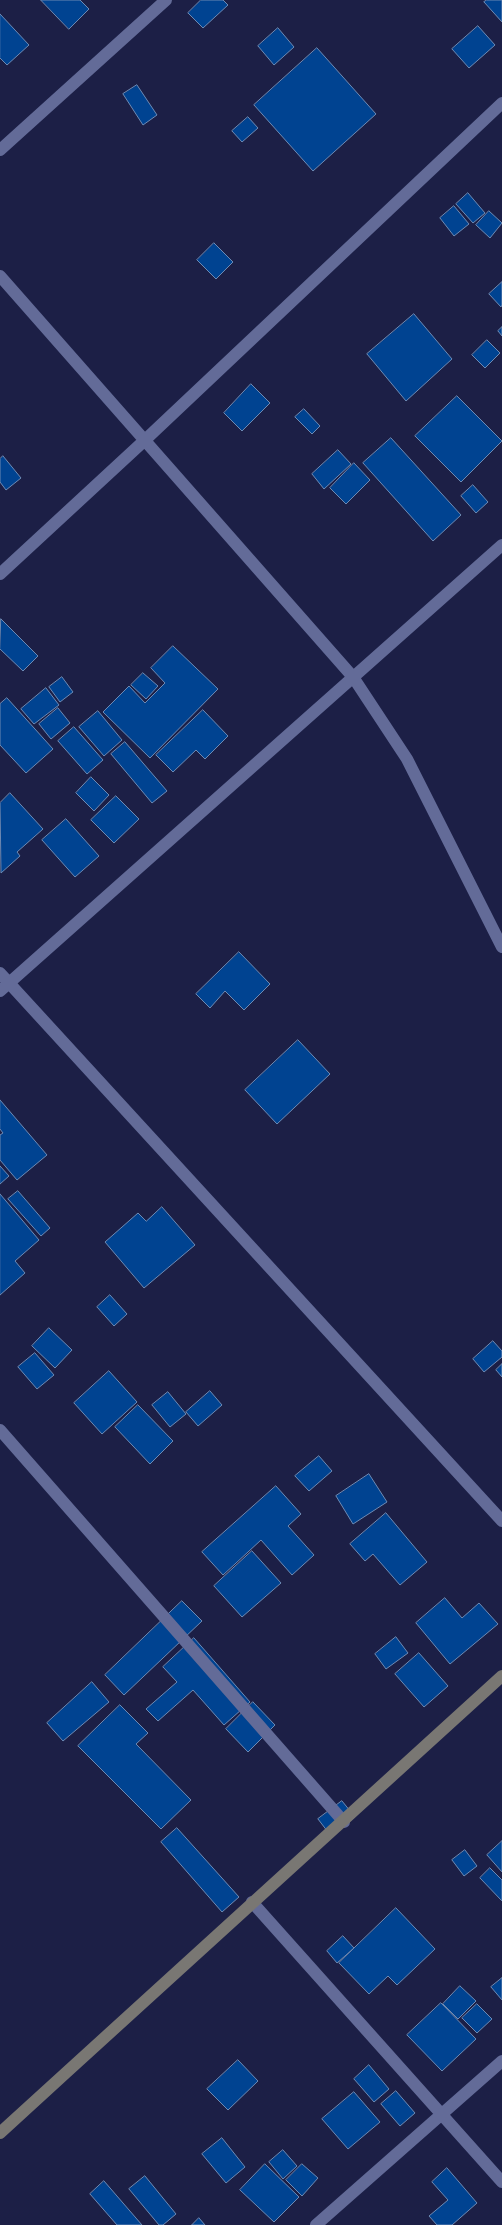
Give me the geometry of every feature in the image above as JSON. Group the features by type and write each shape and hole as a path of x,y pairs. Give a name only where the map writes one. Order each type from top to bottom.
{"main road":[{"path":"0,2132 252,1902 344,1822 502,1676"}],"street":[{"path":"0,150 166,0"},
{"path":"0,574 145,440 502,103"},
{"path":"0,276 353,677 407,759 502,947"},
{"path":"0,991 502,545"},
{"path":"0,973 502,1521"},
{"path":"0,1430 344,1822"},
{"path":"252,1902 502,2182"},
{"path":"316,2225 442,2116 502,2061"}],"building":[{"path":"41,0 80,0 89,9 69,29"},
{"path":"201,0 223,0 228,5 203,28 188,13"},
{"path":"487,0 502,0 502,22 484,2"},
{"path":"0,14 29,45 7,65 0,58"},
{"path":"478,26 495,45 469,68 452,49"},
{"path":"278,28 294,47 274,65 258,46"},
{"path":"317,48 376,114 313,171 254,105"},
{"path":"137,85 157,115 143,125 123,94"},
{"path":"248,117 258,128 242,142 232,131"},
{"path":"468,193 485,213 473,223 456,204"},
{"path":"454,206 469,224 454,236 440,218"},
{"path":"489,211 502,223 490,238 476,225"},
{"path":"214,243 233,262 216,279 197,260"},
{"path":"502,282 502,305 501,307 489,294"},
{"path":"414,314 452,359 406,401 367,354"},
{"path":"502,327 502,336 498,331"},
{"path":"487,340 500,353 485,368 472,355"},
{"path":"251,384 270,403 242,431 224,413"},
{"path":"457,396 502,441 461,482 415,436"},
{"path":"304,409 320,426 312,434 295,417"},
{"path":"391,438 461,515 433,541 363,463"},
{"path":"338,450 351,464 324,489 312,474"},
{"path":"3,456 21,478 6,490 0,482 0,459"},
{"path":"354,463 370,480 346,504 330,488"},
{"path":"473,485 488,502 476,513 461,496"},
{"path":"1,619 38,656 23,671 0,649"},
{"path":"173,646 218,689 150,758 103,712 129,686 145,703 165,683 151,668"},
{"path":"143,673 158,686 146,699 131,685"},
{"path":"62,677 73,692 60,702 49,687"},
{"path":"46,688 59,705 34,724 21,709"},
{"path":"7,698 53,749 26,773 0,745 0,704"},
{"path":"58,708 70,723 51,739 39,724"},
{"path":"203,710 228,736 205,759 196,750 173,772 156,755"},
{"path":"98,711 122,740 104,756 79,727"},
{"path":"74,727 103,760 87,774 58,741"},
{"path":"125,742 167,791 152,803 111,754"},
{"path":"91,777 109,795 94,811 76,793"},
{"path":"10,793 43,829 17,852 20,856 1,873 0,803"},
{"path":"116,796 139,819 114,843 91,820"},
{"path":"66,819 99,856 75,877 42,840"},
{"path":"239,952 270,984 244,1010 225,991 210,1008 196,994"},
{"path":"298,1040 330,1074 277,1124 245,1090"},
{"path":"0,1100 47,1155 17,1180 0,1160 0,1135 3,1133 0,1129"},
{"path":"0,1166 9,1176 0,1184"},
{"path":"18,1191 50,1228 41,1236 8,1199"},
{"path":"0,1194 39,1240 15,1261 25,1273 0,1295"},
{"path":"162,1207 195,1245 144,1288 105,1242 138,1213 146,1221"},
{"path":"110,1295 127,1314 114,1326 97,1307"},
{"path":"49,1328 72,1350 55,1368 32,1346"},
{"path":"493,1341 502,1351 502,1357 484,1372 473,1359"},
{"path":"35,1353 54,1375 37,1389 18,1367"},
{"path":"502,1364 502,1377 496,1370"},
{"path":"109,1371 137,1402 102,1434 74,1403"},
{"path":"210,1391 222,1405 198,1426 186,1412"},
{"path":"168,1392 186,1414 170,1427 152,1405"},
{"path":"138,1405 173,1441 150,1464 115,1427"},
{"path":"319,1456 332,1471 309,1491 295,1476"},
{"path":"369,1474 387,1502 353,1524 336,1496"},
{"path":"276,1486 301,1514 288,1526 314,1555 292,1575 261,1540 223,1575 202,1552"},
{"path":"386,1513 427,1562 400,1585 373,1554 365,1561 350,1544"},
{"path":"252,1551 281,1583 242,1617 214,1586"},
{"path":"445,1598 462,1618 479,1603 498,1624 450,1664 416,1623"},
{"path":"182,1601 202,1621 124,1695 105,1675"},
{"path":"396,1637 408,1653 386,1669 375,1654"},
{"path":"194,1638 250,1702 224,1725 193,1690 158,1721 146,1709 177,1682 163,1667"},
{"path":"419,1653 448,1686 424,1707 395,1674"},
{"path":"92,1682 109,1702 63,1741 47,1723"},
{"path":"253,1702 275,1725 248,1752 226,1729"},
{"path":"120,1705 148,1733 136,1744 191,1800 161,1829 78,1746"},
{"path":"342,1801 355,1817 331,1836 318,1819"},
{"path":"177,1828 239,1897 222,1912 161,1842"},
{"path":"502,1841 502,1872 487,1855"},
{"path":"465,1850 477,1866 464,1876 452,1860"},
{"path":"490,1868 502,1880 502,1901 480,1878"},
{"path":"396,1908 435,1949 397,1985 388,1976 369,1994 339,1963"},
{"path":"343,1936 354,1948 337,1963 327,1951"},
{"path":"502,1978 502,2000 491,1987"},
{"path":"460,1986 476,2001 458,2019 443,2004"},
{"path":"441,2003 476,2039 442,2071 407,2035"},
{"path":"477,2004 492,2019 477,2033 462,2018"},
{"path":"238,2060 258,2081 228,2110 207,2089"},
{"path":"369,2065 389,2089 374,2102 354,2079"},
{"path":"396,2091 415,2113 400,2126 381,2104"},
{"path":"354,2092 380,2122 348,2149 322,2119"},
{"path":"222,2138 245,2167 226,2183 202,2154"},
{"path":"283,2150 297,2166 283,2179 269,2162"},
{"path":"265,2164 299,2197 274,2222 240,2190"},
{"path":"302,2164 318,2178 302,2196 286,2180"},
{"path":"447,2168 477,2203 452,2225 437,2225 429,2216 448,2200 432,2182"},
{"path":"145,2176 176,2214 163,2225 159,2225 129,2189"},
{"path":"104,2181 142,2225 117,2225 90,2194"},
{"path":"199,2218 205,2225 192,2225"}]}
